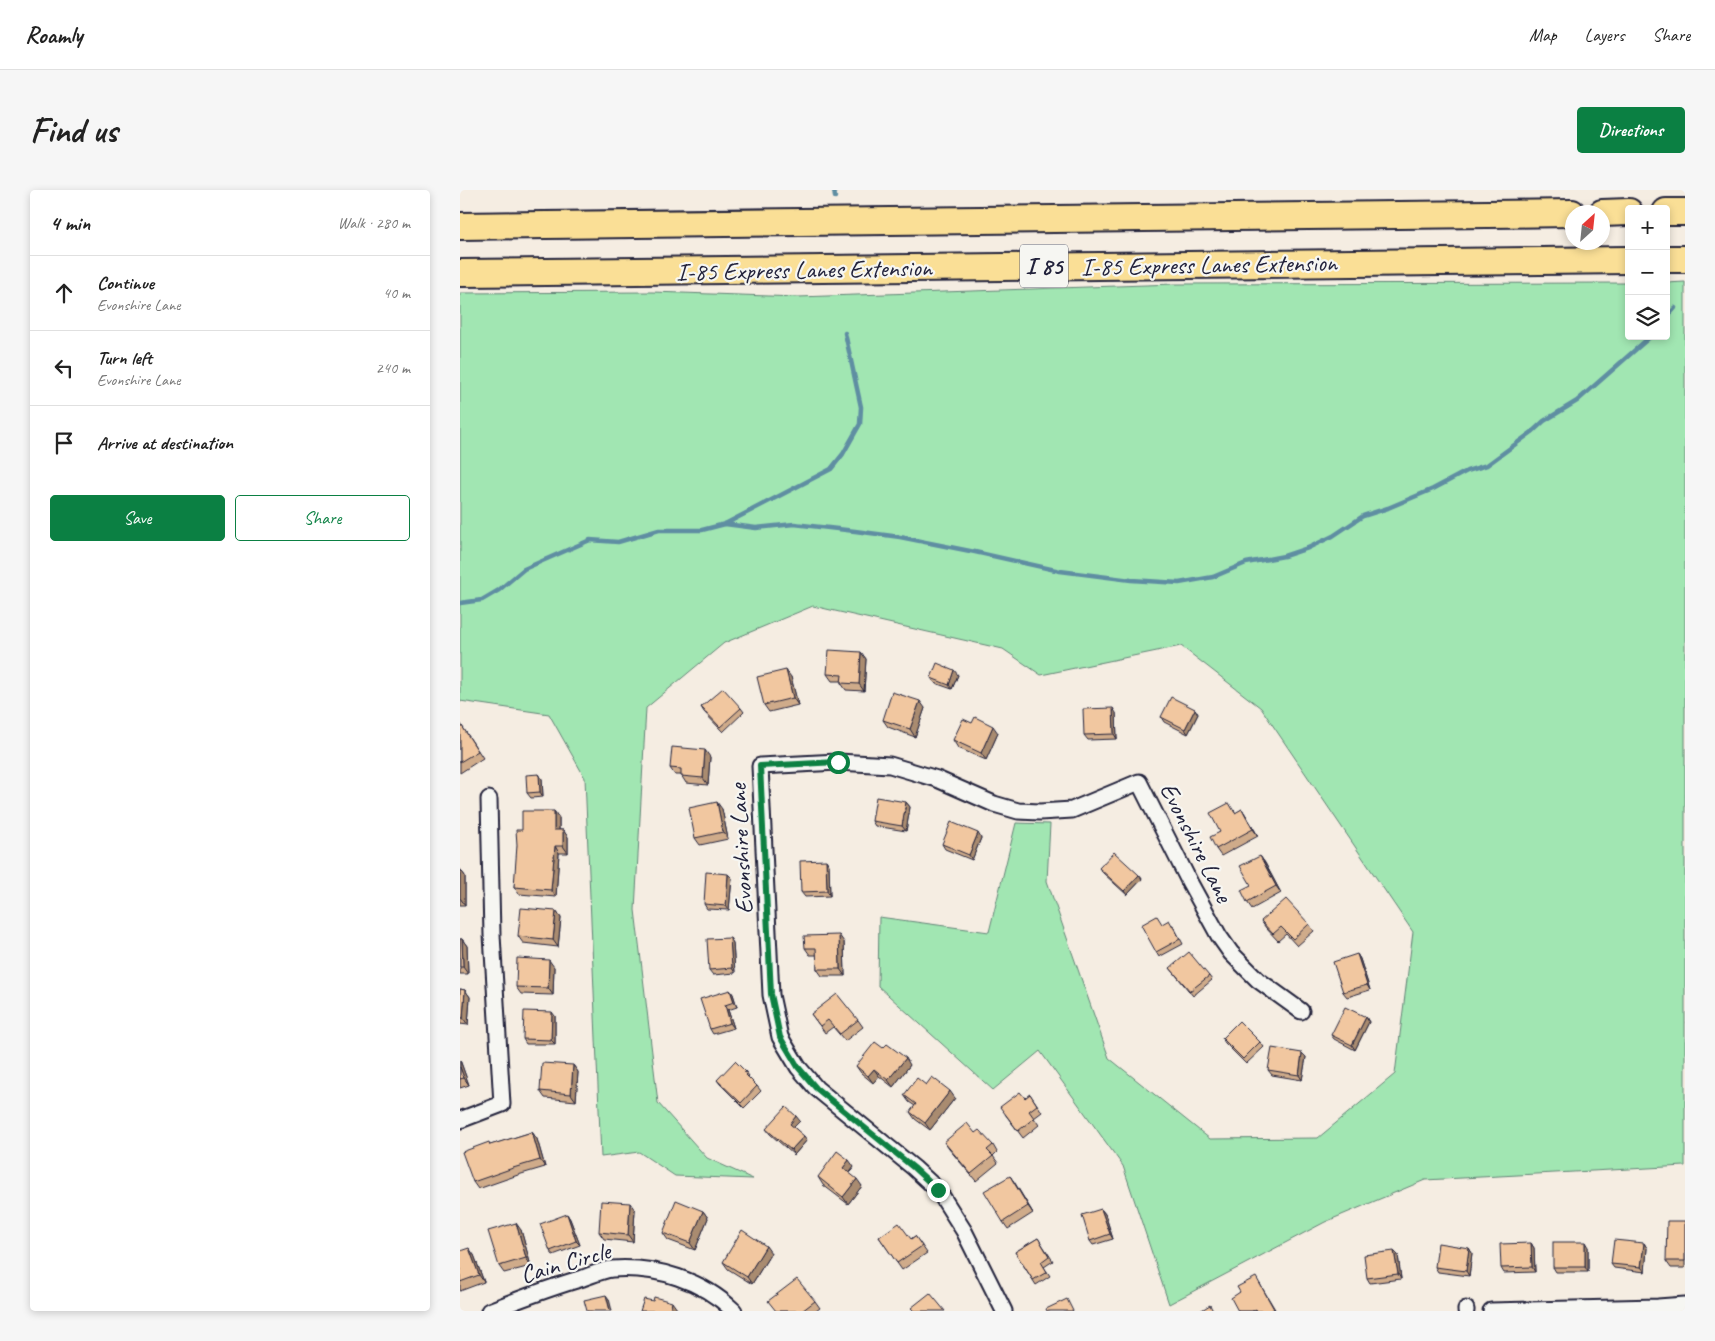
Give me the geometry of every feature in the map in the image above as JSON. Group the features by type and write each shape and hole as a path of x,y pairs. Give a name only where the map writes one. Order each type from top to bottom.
{"highway":[{"path":"1610,212 1625,212"},
{"path":"1670,212 1685,212"},
{"name":"I-85 Express Lanes Extension","path":"460,226 1565,213"},
{"path":"1670,259 1685,259"},
{"name":"I-85 Express Lanes Extension","path":"460,273 1625,260"}],"street":[{"name":"Evonshire Lane","path":"1004,1311 964,1231 938,1190 816,1088 798,1067 780,1037 771,994 760,766 838,762 890,765 937,779 994,804 1018,811 1040,812 1072,810 1139,782 1219,936 1232,953 1258,980 1300,1011"},
{"path":"460,1120 502,1104 492,934 489,799"},
{"name":"Cain Circle","path":"489,1311 554,1286 610,1269 648,1270 681,1278 713,1293 734,1311"},
{"path":"1491,1311 1685,1305"}],"green space":[{"path":"1685,282 1685,1166 1425,1180 1325,1222 1169,1304 1123,1166 1040,1051 993,1090 878,986 879,917 989,932 1016,823 1050,824 1047,881 1109,1058 1210,1139 1318,1138 1395,1074 1413,932 1261,708 1181,646 1041,675 1003,649 813,606 724,643 646,708 635,910 658,1103 707,1158 753,1179 675,1176 639,1152 601,1157 585,778 549,714 460,701 460,293 652,292 798,297 1175,284 1625,283 1625,340 1670,340 1670,283"}],"building":[{"path":"829,650 861,652 859,684 841,683 842,675 827,674"},
{"path":"937,663 954,670 949,685 931,678"},
{"path":"786,670 793,698 764,705 757,677"},
{"path":"723,688 741,708 720,727 701,707"},
{"path":"892,692 920,701 910,729 883,720"},
{"path":"1171,697 1195,709 1185,729 1161,717"},
{"path":"1113,708 1114,734 1084,735 1083,709"},
{"path":"975,717 993,726 981,753 953,740 963,719 972,723"},
{"path":"460,723 478,751 460,762"},
{"path":"672,747 705,750 703,778 681,776 681,769 670,768"},
{"path":"539,774 540,792 527,793 526,775"},
{"path":"876,797 906,802 902,826 872,821"},
{"path":"717,802 723,832 695,838 689,808"},
{"path":"1229,803 1235,813 1242,809 1253,829 1216,849 1210,837 1220,832 1210,813"},
{"path":"522,811 554,811 554,830 563,830 563,846 555,846 551,890 514,887 517,845 516,830 522,830"},
{"path":"951,822 978,833 969,855 942,844"},
{"path":"1114,852 1139,875 1124,891 1099,868"},
{"path":"1260,856 1276,886 1247,902 1241,890 1251,885 1240,866"},
{"path":"826,860 827,891 801,892 800,861"},
{"path":"706,872 728,874 726,906 704,904"},
{"path":"1286,899 1309,924 1293,939 1281,927 1273,934 1261,921"},
{"path":"521,908 556,911 553,940 518,936"},
{"path":"1157,916 1162,924 1169,920 1180,939 1156,952 1141,925"},
{"path":"839,935 840,969 817,969 816,948 805,948 804,936"},
{"path":"730,938 732,968 709,970 707,939"},
{"path":"460,939 462,939 463,967 460,967"},
{"path":"1189,952 1209,976 1190,991 1170,968"},
{"path":"1357,954 1367,985 1343,992 1333,962"},
{"path":"517,958 549,960 548,988 516,987"},
{"path":"460,989 465,990 463,1018 460,1018"},
{"path":"730,990 734,1002 725,1005 730,1023 710,1029 700,999"},
{"path":"837,994 858,1020 840,1034 828,1020 820,1026 811,1014"},
{"path":"1345,1007 1366,1017 1352,1045 1331,1035"},
{"path":"524,1011 552,1012 551,1040 523,1039"},
{"path":"1239,1021 1260,1042 1243,1059 1222,1038"},
{"path":"875,1042 883,1048 887,1044 906,1058 888,1080 874,1069 868,1076 856,1066"},
{"path":"1272,1048 1302,1053 1299,1075 1268,1070"},
{"path":"735,1061 757,1086 741,1103 717,1080"},
{"path":"542,1063 573,1065 571,1094 540,1091"},
{"path":"460,1067 464,1078 460,1079"},
{"path":"932,1077 950,1091 925,1123 910,1112 916,1104 904,1095 917,1078 926,1085"},
{"path":"1020,1092 1025,1098 1030,1094 1037,1105 1029,1111 1034,1118 1018,1131 1000,1107"},
{"path":"786,1107 796,1116 790,1124 804,1136 791,1150 766,1129"},
{"path":"967,1123 975,1133 979,1130 993,1145 987,1150 993,1156 971,1174 944,1142"},
{"path":"532,1132 540,1160 473,1182 462,1152 489,1142 490,1145"},
{"path":"837,1151 849,1160 843,1168 857,1179 843,1197 818,1177"},
{"path":"1010,1176 1028,1206 1003,1222 984,1191"},
{"path":"676,1200 703,1211 690,1243 663,1233"},
{"path":"601,1201 630,1203 628,1235 599,1232"},
{"path":"1101,1209 1110,1234 1090,1241 1082,1215"},
{"path":"567,1214 576,1241 550,1251 540,1224"},
{"path":"1667,1221 1685,1221 1685,1261 1666,1261"},
{"path":"516,1223 526,1258 499,1266 488,1231"},
{"path":"899,1223 911,1239 915,1236 922,1246 897,1263 879,1237"},
{"path":"742,1230 766,1246 747,1277 723,1262"},
{"path":"1038,1238 1049,1256 1041,1262 1047,1272 1033,1280 1015,1252"},
{"path":"1614,1240 1644,1243 1641,1267 1611,1264"},
{"path":"1553,1242 1585,1242 1585,1267 1553,1267"},
{"path":"1438,1243 1469,1248 1466,1271 1435,1267"},
{"path":"1531,1243 1532,1267 1501,1268 1500,1244"},
{"path":"469,1248 479,1275 460,1282 460,1251"},
{"path":"1394,1251 1398,1274 1367,1278 1364,1255"},
{"path":"1256,1277 1274,1309 1270,1311 1257,1311 1256,1309 1252,1311 1238,1311 1231,1298 1240,1292 1237,1287"},
{"path":"797,1279 815,1301 802,1311 776,1311 768,1301"},
{"path":"930,1293 945,1311 914,1311 911,1308"},
{"path":"606,1295 610,1311 587,1311 584,1300"},
{"path":"654,1297 672,1302 670,1311 640,1311 644,1299 653,1301"},
{"path":"1067,1299 1073,1311 1047,1311 1046,1309"},
{"path":"1210,1305 1213,1311 1200,1311"}],"waterway":[{"path":"834,190 835,197"},
{"path":"1670,314 1675,308"},
{"path":"460,603 482,600 499,590 524,569 590,540 618,542 659,530 702,530 725,524 831,469 843,454 860,424 861,407 845,333"},
{"path":"725,524 756,528 794,524 900,537 1060,571 1131,580 1179,583 1213,577 1246,563 1284,556 1308,548 1333,536 1363,516 1388,508 1433,489 1467,471 1487,465 1544,421 1577,401 1646,340"}],"route":[{"path":"838,762 760,766 771,994 780,1037 798,1067 816,1088 938,1190"}]}
